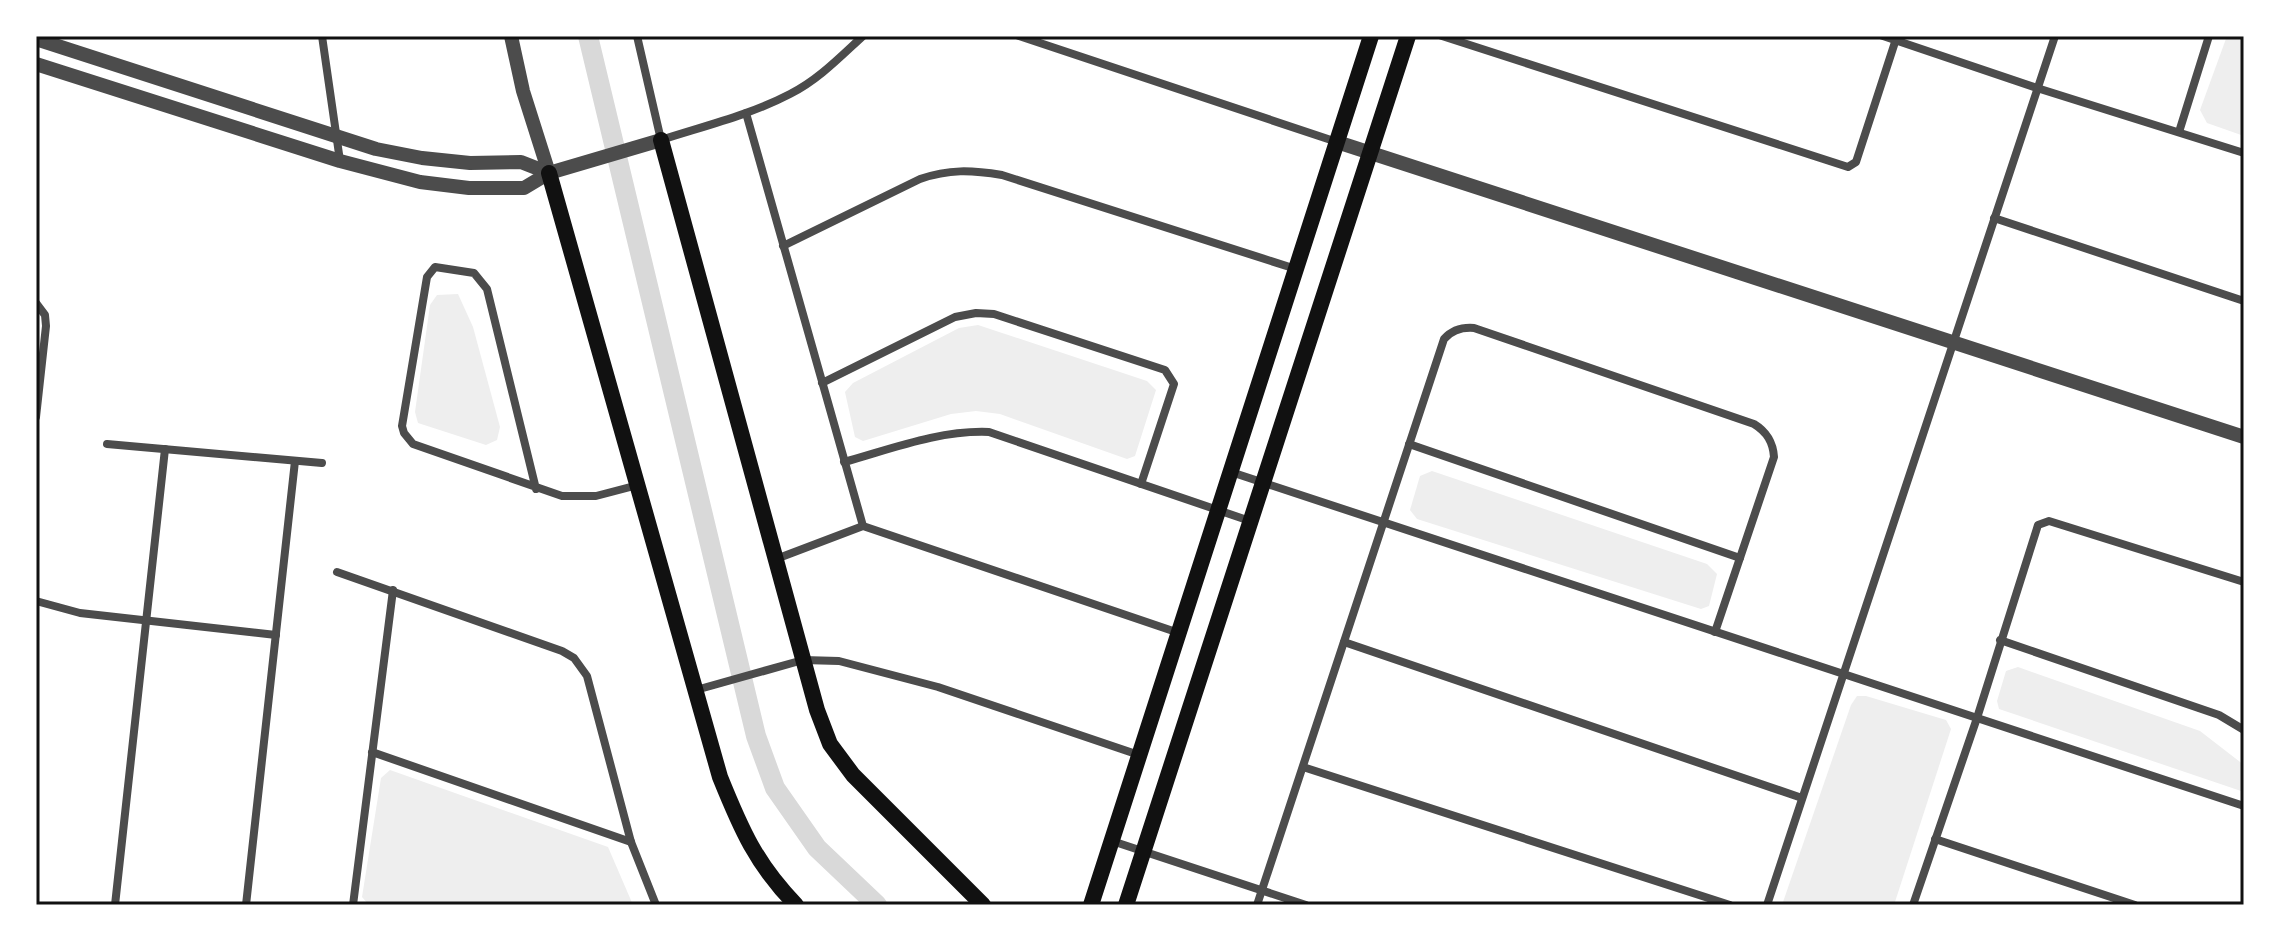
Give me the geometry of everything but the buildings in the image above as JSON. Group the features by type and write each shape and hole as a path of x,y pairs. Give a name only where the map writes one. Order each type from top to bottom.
{"main road":[{"path":"1091,905 1371,36"},
{"path":"1126,905 1408,36"},
{"path":"661,140 803,660 830,744 853,775 983,905"},
{"path":"549,173 720,777 741,829 759,862 792,902"}],"street":[{"path":"322,36 340,161"},
{"path":"511,36 523,91 549,173"},
{"path":"637,36 661,140"},
{"path":"36,64 340,161 420,182 469,188 524,188 549,173 746,113 791,94 828,69 863,36"},
{"path":"1019,36 2244,437"},
{"path":"1442,36 1848,167 1856,162 1896,38"},
{"path":"1883,36 2244,153"},
{"path":"1767,905 2055,36"},
{"path":"2179,132 2209,36"},
{"path":"36,39 376,149 470,163 521,162 549,173"},
{"path":"746,113 863,526"},
{"path":"783,246 920,179 943,171 967,170 1002,175 1296,269"},
{"path":"1994,218 2244,301"},
{"path":"536,489 487,289 474,273 435,267 427,277 402,426 413,444 536,489 562,496 587,497 639,485"},
{"path":"36,303 45,315 46,326 36,417"},
{"path":"822,383 955,317 994,314 1165,370 1169,374 1174,384 1141,484"},
{"path":"1257,905 1444,339 1450,333 1467,327 1763,429 1774,447 1774,457 1715,632"},
{"path":"844,462 940,436 965,431 989,432 1250,521"},
{"path":"107,444 322,463"},
{"path":"1409,444 1740,558"},
{"path":"115,905 165,449"},
{"path":"246,905 295,461"},
{"path":"1231,472 2244,806"},
{"path":"1913,905 2038,525 2049,521 2244,582"},
{"path":"775,559 863,526 1179,633"},
{"path":"337,572 562,651 574,658 587,676 631,842 656,905"},
{"path":"353,905 393,590"},
{"path":"36,601 80,613 276,635"},
{"path":"2000,640 2219,715 2244,730"},
{"path":"1344,642 1802,798"},
{"path":"696,690 803,660 839,661 938,687 1139,756"},
{"path":"372,752 631,842"},
{"path":"1303,767 1730,905"},
{"path":"1935,839 2135,905"},
{"path":"1112,841 1306,905"}],"shaded area":[{"path":"2227,36 2244,36 2244,136 2207,123 2200,110"},
{"path":"458,294 473,327 500,427 497,440 486,445 418,423 415,412 430,305 437,295"},
{"path":"978,325 1147,381 1156,390 1135,456 1127,459 1000,414 976,411 951,414 863,441 855,437 845,392 853,383 959,328"},
{"path":"1432,471 1707,564 1717,574 1709,606 1701,609 1417,519 1410,510 1420,476"},
{"path":"2018,667 2200,731 2244,765 2244,792 1999,709 1997,701 2006,671"},
{"path":"1857,696 1946,720 1951,729 1894,905 1782,905 1851,705"},
{"path":"390,770 608,847 633,905 369,905 362,897 381,778"}],"waterway":[{"path":"588,36 756,736 775,788 817,848 877,905"}]}
